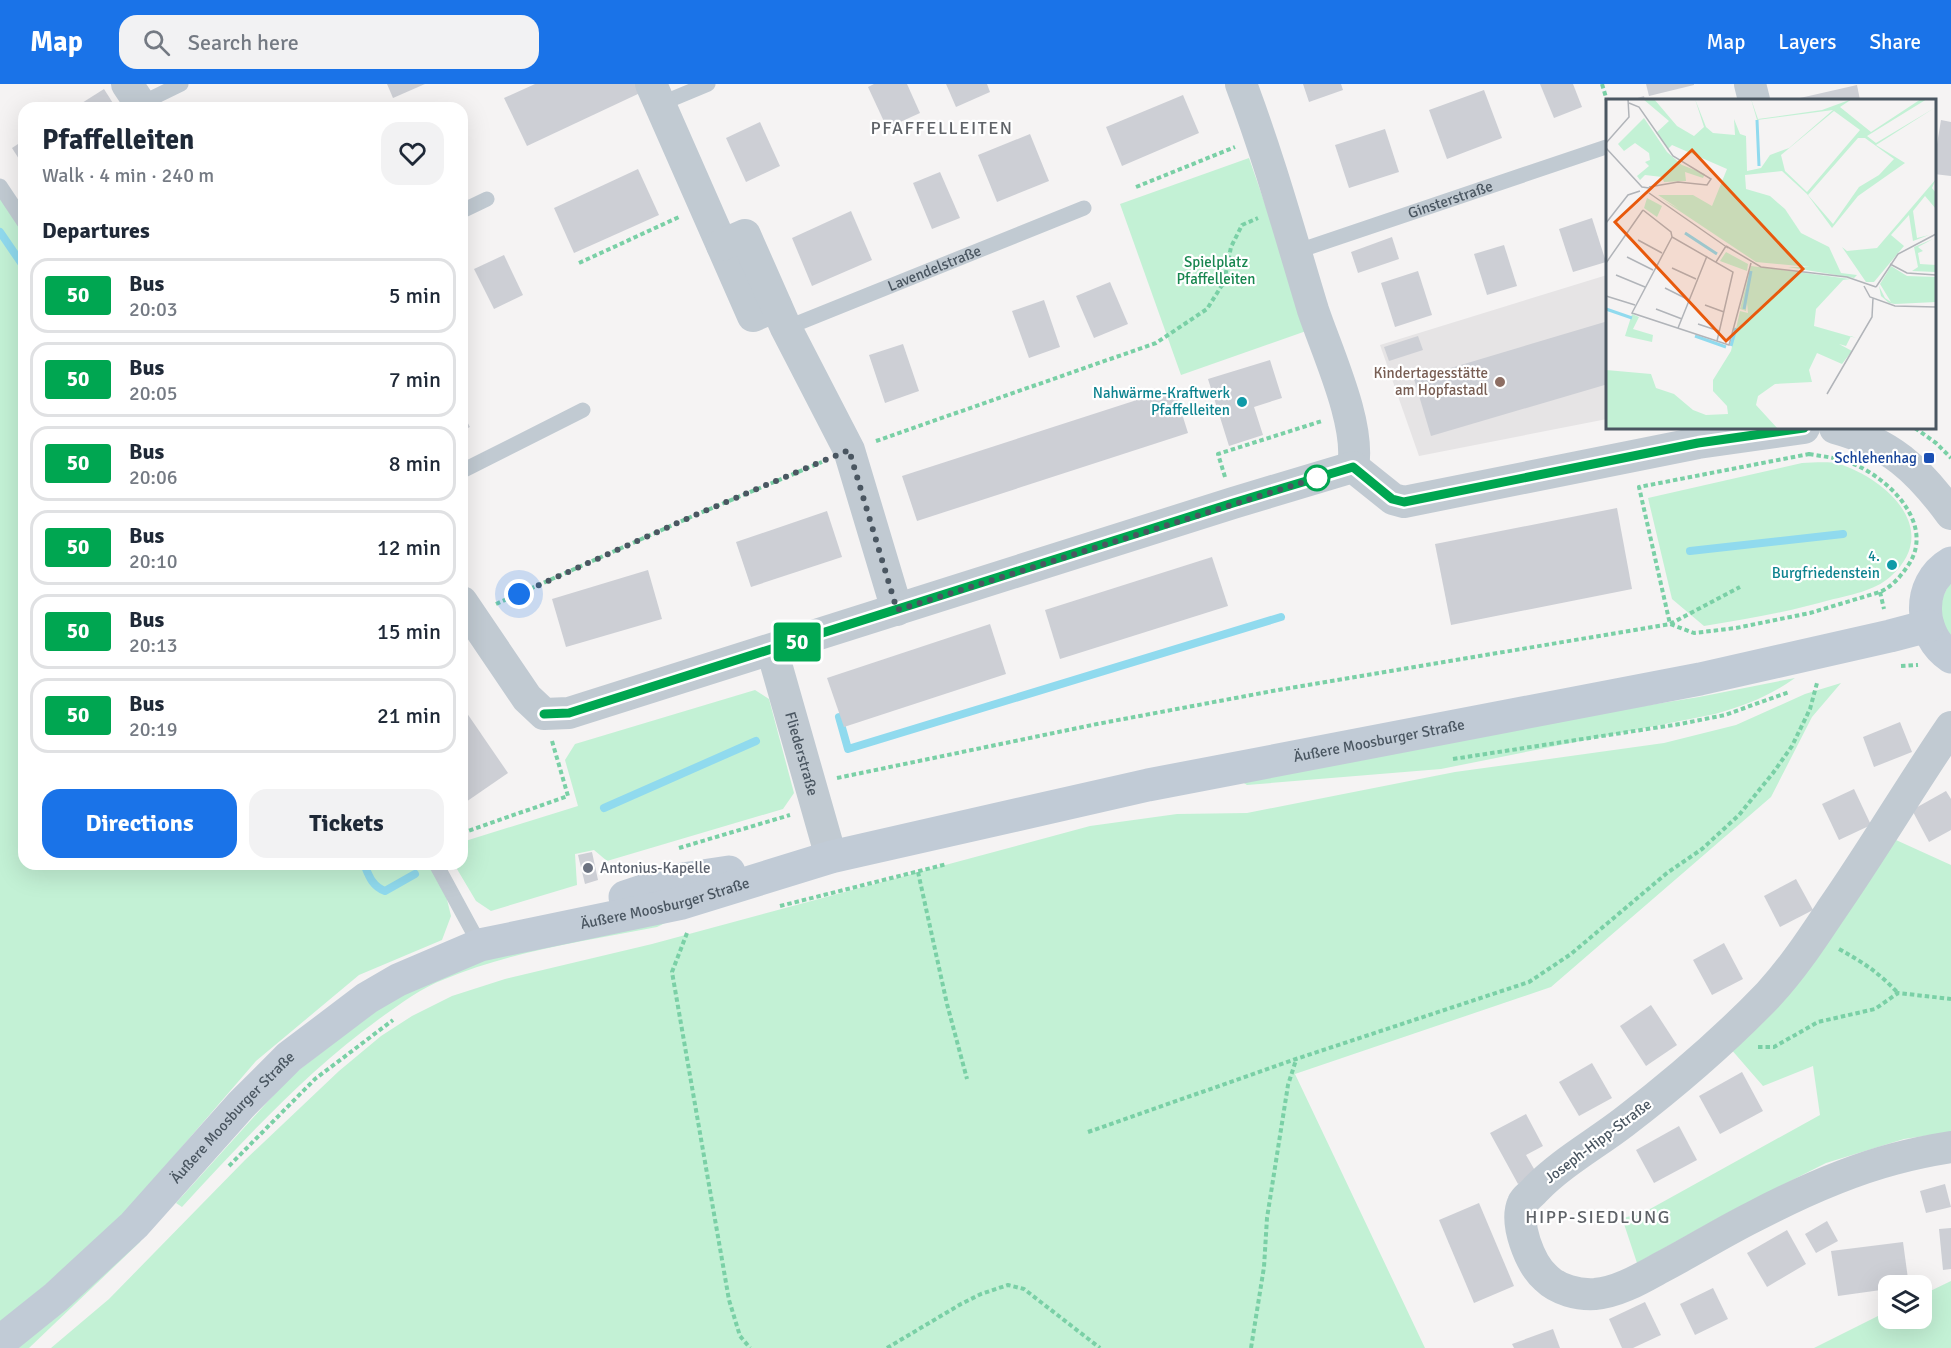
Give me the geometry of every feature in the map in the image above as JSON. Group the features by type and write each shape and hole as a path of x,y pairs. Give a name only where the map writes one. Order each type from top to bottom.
{"street":[{"path":"1241,84 1261,136 1295,252 1348,413 1354,445 1353,467"},
{"path":"1750,84 1754,99"},
{"name":"Lavendelstraße","path":"655,94 753,316 781,317"},
{"path":"781,317 849,450 897,610"},
{"path":"1839,429 1874,442 1903,460 1937,495 1951,514"},
{"path":"1353,467 1392,499 1404,502 1698,443 1806,441"},
{"path":"468,611 527,698 544,714 569,713 1353,467"},
{"path":"1951,563 1945,566 1932,581 1925,600 1925,619 1931,637 1943,652 1951,657"},
{"name":"Äußere Moosburger Straße","path":"0,1342 56,1297 134,1225 241,1105 290,1057 367,998 398,980 488,943 682,903 831,857 1148,785 1700,678 1928,626"},
{"name":"Fliederstraße","path":"772,650 831,857"},
{"name":"Joseph-Hipp-Straße","path":"1951,728 1794,966 1728,1034 1665,1090 1557,1169 1523,1203 1520,1225 1532,1258 1545,1278 1562,1289 1576,1293 1595,1294 1642,1278 1754,1216 1847,1174 1893,1159 1951,1147"}],"lane":[{"path":"137,99 181,84"},
{"name":"Lavendelstraße","path":"655,94 708,84"},
{"name":"Ginsterstraße","path":"1295,252 1606,147"},
{"path":"0,186 18,213"},
{"path":"468,208 487,198"},
{"name":"Lavendelstraße","path":"781,317 1084,208"},
{"path":"468,468 583,411"},
{"path":"440,870 488,943"}],"path":[{"path":"1602,84 1606,99"},
{"path":"1136,187 1261,136"},
{"path":"579,263 704,205"},
{"path":"468,610 508,599 693,516 849,450 1156,343 1207,309 1224,282 1231,247 1242,225 1282,208"},
{"path":"1233,503 1218,454 1348,413"},
{"path":"1916,429 1951,458"},
{"path":"1670,624 1694,633 1736,628 1810,613 1890,588 1903,574 1913,558 1918,541 1916,525 1902,501 1883,481 1859,466 1836,458 1806,441"},
{"path":"1670,624 1639,487 1705,473"},
{"path":"670,850 813,795 1108,722 1278,690 1670,624 1740,587"},
{"path":"1088,1132 1296,1059 1529,982 1571,954 1667,873 1702,849 1739,815 1792,746 1810,709 1817,683"},
{"path":"468,831 568,796 544,714"},
{"path":"780,906 918,872 947,1004 967,1079"},
{"path":"677,932 688,930 672,972 729,1300 740,1336 750,1348"},
{"path":"1814,935 1866,963 1898,993 1951,999"},
{"path":"1728,1034 1737,1042 1756,1047 1774,1047 1818,1022 1875,1009 1898,993"},
{"path":"227,1169 315,1079 396,1018"},
{"path":"1251,1348 1264,1267 1267,1218 1288,1085 1296,1059"},
{"path":"887,1348 961,1304 1008,1285 1024,1289 1100,1348"}],"shaded area":[{"name":"Kindertagesstätte am Hopfastadl","path":"1606,275 1606,419 1419,456 1380,345"}],"green space":[{"name":"Spielplatz Pfaffelleiten","path":"1249,158 1309,330 1181,375 1120,204"},
{"path":"0,195 18,224 18,870 433,870 445,891 451,916 442,940 359,975 256,1061 124,1214 48,1283 0,1322"},
{"path":"1802,463 1839,464 1857,471 1890,494 1902,509 1910,525 1911,542 1905,560 1884,582 1862,592 1783,612 1704,626 1672,599 1648,498"},
{"path":"1951,581 1951,639 1944,630 1940,602"},
{"path":"1795,678 1757,700 1715,714 1441,769 1247,785 1228,773 1699,697"},
{"path":"1841,683 1812,717 1771,797 1551,987 1295,1074 1425,1348 51,1348 109,1299 245,1160 339,1071 381,1036 412,1016 452,996 505,979 652,944 1090,826 1177,814 1247,813 1455,772 1664,743 1736,725 1805,694"},
{"path":"755,690 769,699 794,793 783,809 607,861 594,850 575,854 577,885 491,911 476,901 458,870 468,870 468,840 578,806 565,760 575,744"},
{"path":"1896,840 1951,865 1951,1132 1904,1139 1826,1163 1733,1210 1637,1263 1622,1218 1641,1214 1820,1115 1813,1066 1763,1086 1730,1048"},
{"path":"677,917 657,927 496,961 445,979 419,992 379,1019 326,1062 252,1132 182,1207 176,1203 290,1077 394,996 476,962"},
{"path":"145,1232 140,1242 29,1348 18,1348"},
{"path":"1951,1281 1951,1348 1814,1348 1878,1316 1878,1329 1932,1329 1932,1290"}],"building":[{"path":"387,84 425,84 393,98"},
{"path":"535,84 636,84 640,93 527,146 504,98"},
{"path":"874,84 907,84 920,113 887,128 868,87"},
{"path":"946,84 987,84 990,92 956,107"},
{"path":"1303,84 1341,84 1343,90 1309,102"},
{"path":"1540,84 1573,84 1582,107 1554,118"},
{"path":"1646,84 1694,84 1694,85 1649,96"},
{"path":"1857,85 1860,99 1800,99"},
{"path":"104,89 112,102 83,102"},
{"path":"1484,90 1502,138 1447,159 1429,110"},
{"path":"1183,95 1199,133 1122,166 1106,127"},
{"path":"1941,120 1951,122 1951,176 1936,174 1936,150"},
{"path":"760,122 780,166 746,182 726,138"},
{"path":"1385,129 1399,172 1349,188 1335,145"},
{"path":"1030,134 1049,181 997,202 978,155"},
{"path":"18,144 18,158 12,148"},
{"path":"638,169 659,215 574,253 554,208"},
{"path":"940,172 960,218 932,229 913,183"},
{"path":"851,211 872,260 812,286 792,238"},
{"path":"1592,218 1606,262 1573,272 1559,229"},
{"path":"1392,237 1399,259 1358,273 1351,252"},
{"path":"1504,245 1517,286 1487,295 1474,254"},
{"path":"504,255 523,295 494,309 474,269"},
{"path":"1418,271 1432,315 1395,327 1381,283"},
{"path":"1110,282 1128,324 1094,338 1076,296"},
{"path":"1044,300 1060,347 1029,358 1012,311"},
{"path":"1606,322 1606,385 1431,436 1414,379"},
{"path":"1418,336 1423,350 1389,361 1384,347"},
{"path":"903,344 919,391 885,403 869,355"},
{"name":"Nahwärme-Kraftwerk Pfaffelleiten","path":"1270,360 1282,398 1254,407 1263,435 1229,446 1208,379"},
{"path":"1174,388 1188,433 917,521 902,476"},
{"path":"1617,508 1632,589 1451,625 1435,544"},
{"path":"827,511 842,557 751,587 736,542"},
{"path":"1212,557 1228,606 1060,659 1045,610"},
{"path":"648,570 662,619 566,647 552,599"},
{"path":"990,624 1006,674 844,727 827,678"},
{"path":"468,715 508,773 468,801"},
{"path":"1900,722 1912,752 1874,767 1863,737"},
{"path":"1854,789 1871,825 1839,840 1822,804"},
{"path":"1946,791 1951,799 1951,830 1929,842 1912,810"},
{"name":"Antonius-Kapelle","path":"592,852 598,880 585,884 578,855"},
{"path":"1796,879 1813,910 1780,927 1764,896"},
{"path":"1724,943 1743,979 1712,995 1693,960"},
{"path":"1651,1005 1677,1045 1646,1066 1620,1026"},
{"path":"1592,1063 1612,1098 1579,1116 1559,1082"},
{"path":"1742,1072 1763,1111 1720,1134 1699,1096"},
{"path":"1526,1114 1543,1146 1526,1155 1537,1174 1518,1184 1490,1133"},
{"path":"1679,1126 1697,1160 1654,1183 1636,1150"},
{"path":"1945,1184 1951,1207 1926,1213 1920,1191"},
{"path":"1479,1203 1514,1286 1474,1303 1439,1220"},
{"path":"1827,1221 1838,1241 1816,1253 1805,1234"},
{"path":"1951,1228 1951,1269 1943,1270 1939,1229"},
{"path":"1787,1230 1806,1264 1767,1287 1747,1253"},
{"path":"1903,1242 1908,1275 1878,1275 1878,1290 1838,1296 1831,1251"},
{"path":"1713,1288 1728,1319 1695,1335 1680,1304"},
{"path":"1645,1302 1661,1335 1633,1348 1622,1348 1609,1319"},
{"path":"1553,1329 1560,1348 1514,1348 1512,1344"}],"waterway":[{"path":"0,232 18,258"},
{"path":"1690,551 1843,534"},
{"path":"839,717 848,749 1281,617"},
{"path":"604,808 756,741"},
{"path":"366,870 374,883 385,891 415,874"}],"bus line":[{"name":"50","path":"544,714 569,713 1353,467 1392,499 1404,502 1417,501 1698,443 1797,429"}],"place":[{"name":"Kindertagesstätte am Hopfastadl","path":"1500,382"},
{"name":"Nahwärme-Kraftwerk Pfaffelleiten","path":"1242,402"},
{"name":"Schlehenhag","path":"1929,458"},
{"name":"4. Burgfriedenstein","path":"1892,565"},
{"name":"Antonius-Kapelle","path":"588,868"}],"district":[{"name":"PFAFFELLEITEN","path":"942,128"},
{"name":"HIPP-SIEDLUNG","path":"1598,1217"}],"route":[{"path":"519,594 693,516 849,450 897,610 1317,478"}]}
